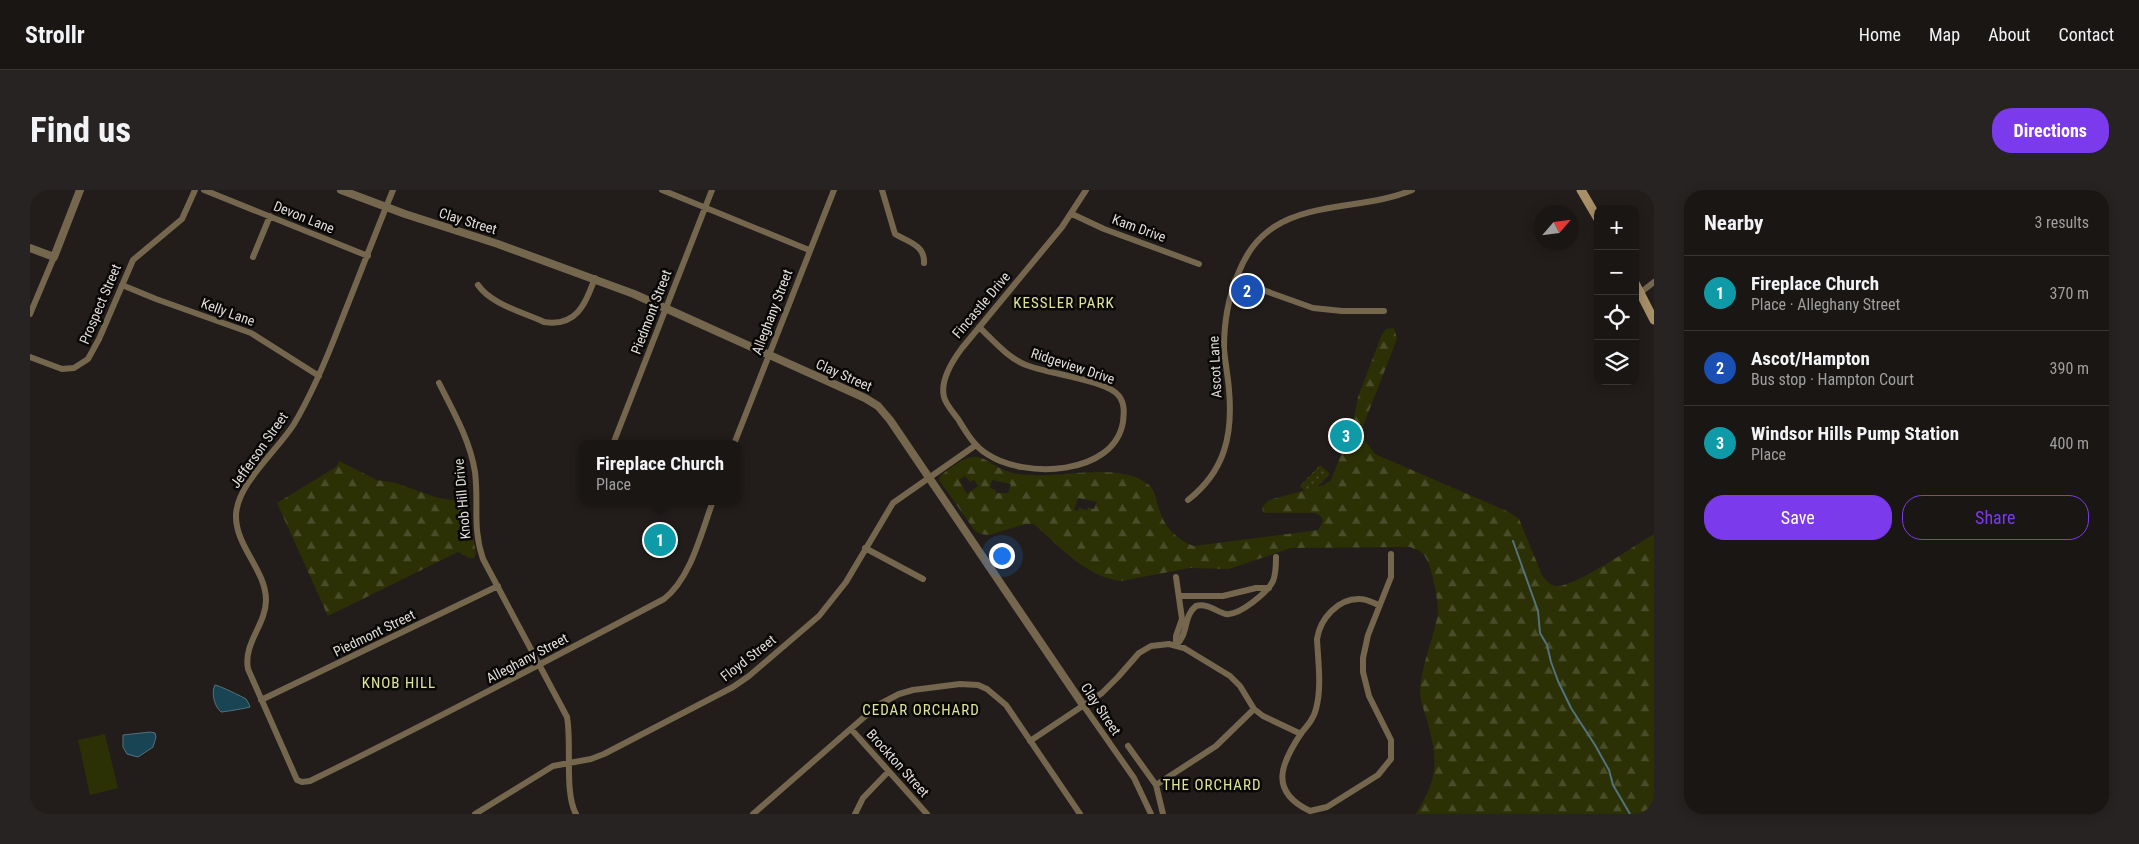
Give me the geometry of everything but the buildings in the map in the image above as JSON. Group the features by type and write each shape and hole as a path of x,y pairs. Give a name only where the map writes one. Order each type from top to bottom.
{"main road":[{"path":"1580,190 1594,213"},
{"path":"1640,293 1654,320"}],"street":[{"path":"30,314 80,190"},
{"name":"Prospect Street","path":"30,357 62,368 74,368 84,363 94,351 135,257 182,218 195,190"},
{"name":"Devon Lane","path":"204,190 368,256"},
{"name":"Clay Street","path":"341,190 595,278 769,353 866,398 881,409 1134,778 1151,814"},
{"name":"Jefferson Street","path":"300,782 293,774 247,662 247,653 263,615 266,598 260,577 237,527 238,505 245,486 294,424 319,376 393,190"},
{"path":"662,190 809,250"},
{"name":"Piedmont Street","path":"615,440 712,190"},
{"name":"Alleghany Street","path":"736,440 834,190"},
{"path":"882,190 895,234 921,249 924,263"},
{"name":"Fincastle Drive","path":"976,445 947,404 943,390 948,373 957,354 1072,214 1086,190"},
{"name":"Ascot Lane","path":"1188,500 1213,475 1227,445 1230,409 1225,330 1228,304 1236,280 1251,248 1262,236 1284,221 1301,215 1394,196 1412,190"},
{"name":"Kam Drive","path":"1072,214 1104,229 1199,264"},
{"path":"253,257 270,216"},
{"path":"30,248 54,257"},
{"path":"478,285 483,292 493,299 544,322 552,323 566,321 582,308 595,278"},
{"path":"1236,280 1313,308 1342,312 1384,311"},
{"path":"1640,293 1654,282"},
{"name":"Kelly Lane","path":"122,285 251,333 319,376"},
{"name":"Ridgeview Drive","path":"976,445 989,456 1011,464 1048,468 1072,467 1094,460 1106,451 1118,437 1123,418 1123,403 1111,390 1026,366 1007,353 979,327"},
{"name":"Knob Hill Drive","path":"440,383 471,453 476,480 477,538 484,559 566,717 569,730 570,794 576,814"},
{"name":"Floyd Street","path":"475,814 540,772 553,766 591,759 604,754 733,688 819,616 846,582 893,503 976,445"},
{"name":"Alleghany Street","path":"300,782 310,781 540,665 671,594 686,573 712,505"},
{"path":"865,548 923,579"},
{"path":"1379,605 1363,599 1342,603 1324,619 1318,630 1319,697 1315,712 1284,763 1281,778 1287,795 1293,802 1310,811 1327,807 1378,775 1391,759 1392,740 1368,696 1363,672 1365,645 1391,577 1391,554"},
{"path":"1176,645 1181,641 1189,614 1196,606 1208,606 1226,614 1236,613 1260,597 1274,580 1276,557"},
{"path":"1176,578 1182,619 1176,636 1176,645"},
{"name":"Piedmont Street","path":"261,700 498,586"},
{"path":"1179,596 1223,596 1256,588 1269,588"},
{"path":"1030,741 1107,688 1139,653 1151,646 1161,644 1176,645 1230,676 1240,686 1254,709 1263,716 1301,734"},
{"path":"753,814 878,705 899,694 913,690 970,684 988,689 1006,705 1080,814"},
{"path":"1156,785 1216,746 1254,709"},
{"name":"Brockton Street","path":"851,729 927,814"},
{"path":"1128,746 1156,785 1163,814"},
{"path":"855,814 863,798 888,772"}],"green space":[{"path":"1394,328 1397,339 1363,426 1365,441 1375,454 1509,512 1519,519 1542,575 1548,582 1556,586 1576,581 1590,574 1654,534 1654,814 1416,814 1428,791 1434,771 1435,761 1432,738 1420,694 1422,674 1438,612 1436,591 1430,566 1424,555 1417,550 1410,547 1291,548 1229,569 1190,568 1121,581 1096,574 1085,567 1063,551 1034,524 1025,524 989,535 975,531 939,480 940,476 952,467 972,457 984,459 1001,469 1022,474 1048,475 1109,472 1124,474 1137,478 1151,487 1164,522 1182,540 1194,546 1318,530 1322,518 1315,513 1266,513 1263,512 1262,507 1269,500 1324,485 1331,480 1352,427 1358,397 1382,334 1386,329","holes":["965,476 970,482 974,480 978,486 967,494 959,480","992,480 1011,484 1008,493 996,493 996,490 990,488","1078,498 1097,502 1094,509 1088,507 1087,510 1079,508 1078,511 1074,510"]},
{"path":"339,461 377,480 396,483 438,498 461,501 471,526 476,554 474,558 469,558 458,552 328,616 277,503 336,467"},
{"path":"1320,465 1330,474 1309,495 1300,486"},
{"path":"105,734 118,788 90,795 78,740"}],"water":[{"path":"215,685 246,699 250,707 221,712 214,699 213,691"},
{"path":"155,733 156,737 153,747 138,757 127,754 123,747 123,735"}],"waterway":[{"path":"1513,541 1538,611 1540,633 1547,645 1558,681 1571,708 1609,770 1613,785 1630,814"}],"place":[{"name":"Ascot/Hampton","path":"1247,291"},
{"name":"Windsor Hills Pump Station","path":"1346,436"},
{"name":"Fireplace Church","path":"660,540"}],"district":[{"name":"KESSLER PARK","path":"1064,303"},
{"name":"KNOB HILL","path":"399,683"},
{"name":"CEDAR ORCHARD","path":"921,710"},
{"name":"THE ORCHARD","path":"1212,785"}]}
